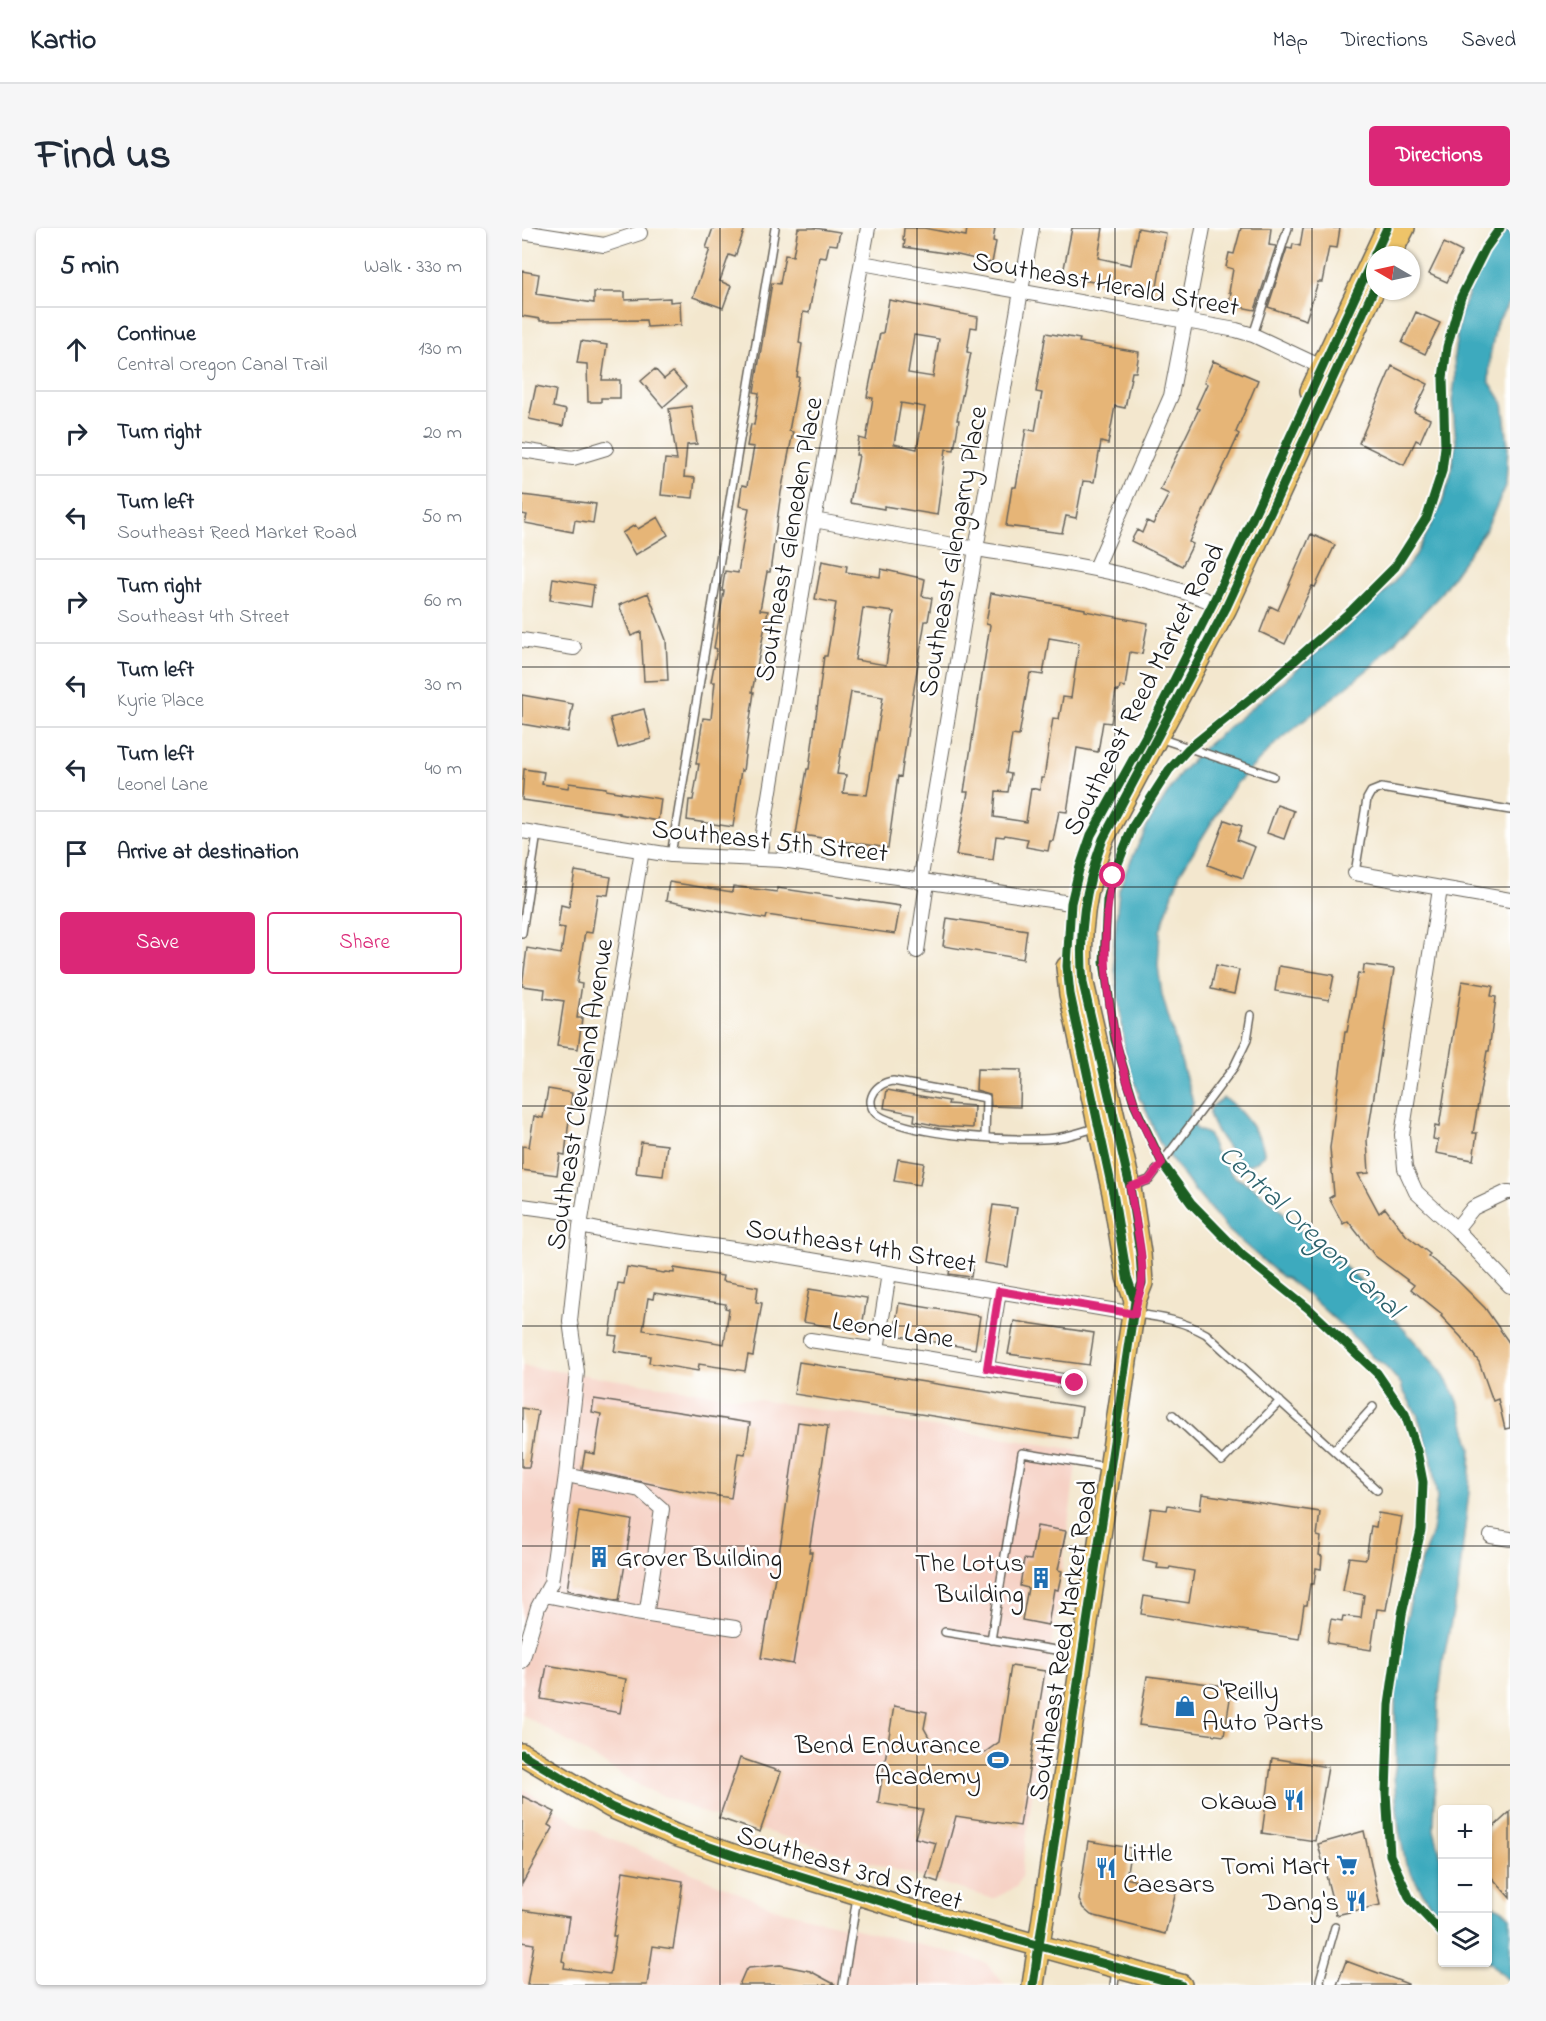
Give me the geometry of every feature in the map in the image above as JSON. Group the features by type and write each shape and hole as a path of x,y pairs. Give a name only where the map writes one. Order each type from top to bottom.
{"main road":[{"name":"Southeast Reed Market Road","path":"1033,1985 1135,1308 1142,1283 1140,1253 1099,1127 1070,994 1067,966 1077,904 1103,839 1152,736 1220,605 1329,370 1388,228"},
{"path":"1395,246 1404,228"},
{"name":"Southeast Reed Market Road","path":"1329,370 1368,300"},
{"name":"Southeast Reed Market Road","path":"1077,904 1083,983 1121,1190"},
{"name":"Southeast 3rd Street","path":"522,1754 610,1807 675,1835 858,1894 1039,1945 1115,1975 1181,1985"}],"street":[{"name":"Southeast Gleneden Place","path":"759,858 814,520 868,228"},
{"name":"Southeast Glengarry Place","path":"917,951 924,882 976,549 1032,228"},
{"path":"1096,568 1168,404 1187,321 1203,228"},
{"path":"522,232 604,245 640,233"},
{"name":"Southeast Herald Street","path":"862,263 1224,327 1253,335 1329,370"},
{"path":"522,450 573,458 606,448"},
{"path":"814,520 1096,568 1162,585 1220,605"},
{"path":"522,640 574,648"},
{"name":"Southeast 5th Street","path":"522,831 671,855 759,858 1077,904"},
{"name":"Southeast Cleveland Avenue","path":"522,1662 538,1607 551,1583 577,1372 570,1321 581,1220 642,850"},
{"path":"1355,873 1510,900"},
{"path":"1440,889 1402,1135 1405,1168 1416,1192 1456,1228 1510,1286"},
{"path":"1456,1228 1473,1208 1510,1192"},
{"name":"Southeast 4th Street","path":"522,1206 581,1220 604,1231 794,1257 999,1291 1135,1308"},
{"path":"877,1350 889,1273"},
{"path":"987,1368 999,1291"},
{"name":"Leonel Lane","path":"810,1340 1075,1383"},
{"path":"566,1475 640,1490 662,1509 647,1610 636,1613"},
{"path":"1491,1536 1510,1539"},
{"path":"545,1595 636,1613 735,1628"}],"lane":[{"path":"671,855 775,228"},
{"path":"1253,335 1288,228"},
{"path":"1152,736 1273,776"},
{"path":"1355,873 1367,799 1371,792 1381,788 1510,810"},
{"path":"522,933 537,833"},
{"path":"1121,1190 1149,1180 1198,1116 1234,1067 1247,1040 1251,1015"},
{"path":"985,1137 986,1098 893,1081 885,1082 874,1089 870,1102 874,1112 880,1117 918,1129 972,1137 1044,1139 1082,1133 1099,1127"},
{"path":"1135,1308 1188,1324 1206,1334 1377,1490"},
{"path":"1173,1415 1222,1461 1280,1401"},
{"path":"1334,1450 1373,1407"},
{"path":"991,1640 1022,1453 1111,1468"},
{"path":"945,1632 1083,1654"},
{"path":"843,1985 858,1894"},
{"path":"1321,1985 1320,1980 1335,1928"}],"shaded area":[{"path":"522,1366 786,1404 1078,1450 1021,1877 1016,1887 991,1898 707,1814 644,1788 522,1714"},
{"path":"522,1788 584,1827 779,1910 962,1955 986,1963 1005,1985 522,1985"}],"water":[{"path":"1510,228 1510,300 1496,325 1490,356 1489,381 1503,403 1508,446 1506,486 1486,529 1439,596 1371,667 1275,744 1235,785 1180,873 1160,931 1158,966 1162,995 1193,1102 1190,1114 1196,1129 1208,1134 1216,1153 1233,1176 1252,1186 1276,1205 1299,1229 1360,1280 1441,1371 1458,1401 1471,1448 1469,1492 1458,1588 1444,1656 1438,1703 1434,1830 1438,1845 1438,1912 1428,1902 1406,1865 1399,1830 1394,1776 1396,1763 1395,1694 1402,1642 1414,1583 1432,1532 1437,1498 1431,1456 1417,1414 1402,1389 1402,1385 1383,1364 1372,1357 1310,1297 1282,1277 1228,1230 1194,1190 1159,1142 1143,1103 1138,1097 1139,1094 1125,1054 1113,952 1119,890 1126,871 1148,824 1181,772 1205,747 1360,616 1388,589 1414,558 1441,506 1450,478 1456,442 1452,401 1455,380 1454,355 1460,315 1479,268 1491,249"},
{"path":"1223,1098 1242,1114 1260,1139 1264,1154 1253,1163 1248,1165 1238,1160 1212,1121 1211,1107"},
{"path":"1492,1904 1510,1917 1510,1983 1492,1965"}],"building":[{"path":"713,228 745,228 735,257 729,255 720,281 731,286 723,308 693,297 710,249 706,248"},
{"path":"798,228 840,232 837,245 829,244 826,258 819,257 809,313 803,312 799,343 802,344 797,377 799,377 789,431 793,432 781,492 770,572 767,572 760,610 768,611 752,692 754,692 743,771 741,770 733,827 687,820 689,800 693,800 703,718 711,719 715,682 711,682 717,649 714,648 724,591 722,591 725,571 738,573 749,508 739,506 742,485 747,486 754,447 747,446 751,424 754,425 759,393 754,392 772,283 780,284 785,255 793,256"},
{"path":"904,228 924,228 966,236 967,228 995,228 993,241 996,242 992,263 904,247"},
{"path":"1072,228 1103,228 1098,258 1131,265 1138,228 1166,233 1156,293 1065,277 1063,273"},
{"path":"1241,228 1271,228 1269,245 1276,246 1255,310 1235,306 1235,303 1229,302 1233,269 1226,267 1229,253 1234,254"},
{"path":"1303,228 1340,228 1337,248 1329,247 1322,282 1318,282 1306,320 1268,307 1287,248 1292,249 1293,244 1300,246"},
{"path":"1444,243 1462,252 1447,282 1429,274"},
{"path":"522,271 539,274 536,294 594,303 594,292 625,292 625,300 670,298 670,302 680,301 681,325 647,327 646,320 540,321 540,319 522,316"},
{"path":"889,300 978,317 977,328 971,327 967,352 971,353 957,420 959,420 954,450 946,449 937,515 850,503 859,455 856,455 859,438 866,440 873,398 867,397 880,333 883,333","holes":["914,335 939,339 933,377 908,373","901,403 925,407 917,449 894,444"]},
{"path":"1416,312 1440,323 1425,354 1402,343"},
{"path":"1046,333 1080,339 1079,342 1139,352 1136,372 1132,372 1125,408 1115,406 1108,444 1101,442 1094,482 1083,481 1076,518 1066,516 1062,533 1006,526 1012,487 1016,487 1026,429 1035,431 1042,393 1036,392"},
{"path":"581,341 607,345 602,380 620,380 620,398 601,398 601,402 588,402 587,364 577,363"},
{"path":"1213,361 1258,380 1236,432 1239,434 1189,542 1193,544 1182,566 1131,541 1137,530 1142,533 1147,521 1153,524 1169,494 1160,490 1199,409 1196,408 1207,384 1204,382"},
{"path":"1392,366 1428,384 1414,412 1430,419 1420,442 1416,440 1404,465 1359,443"},
{"path":"655,369 664,379 673,372 686,387 663,407 641,381"},
{"path":"536,386 556,390 553,407 566,410 563,426 529,419"},
{"path":"691,406 697,444 687,445 684,477 695,478 693,498 661,495 665,459 677,460 669,409"},
{"path":"522,495 596,504 593,523 575,520 573,532 525,523 527,515 522,514"},
{"path":"658,517 668,535 635,555 622,533 635,525 638,529"},
{"path":"1311,534 1335,545 1315,587 1312,586 1285,644 1260,632 1270,606 1278,610"},
{"path":"822,561 847,566 846,572 880,577 881,569 925,579 922,596 932,598 928,621 925,621 888,848 796,834 807,769 809,769 824,656 827,656 836,603 815,599","holes":["863,608 894,612 886,665 855,660","851,692 883,697 867,795 843,793 846,775 837,774"]},
{"path":"553,578 594,585 591,607 550,600"},
{"path":"648,593 666,640 668,680 644,681 641,632 631,636 619,605"},
{"path":"991,593 1085,609 1085,611 1148,623 1142,654 1130,652 1125,687 1120,686 1119,691 1116,690 1111,723 1103,722 1098,752 1077,748 1067,812 1059,811 1053,841 1050,841 1048,851 1026,847 1028,839 1005,835 1004,837 996,836 993,860 956,855 968,792 964,792 990,625 986,624","holes":["1049,638 1079,643 1071,698 1063,697 1059,719 1053,718 1044,778 1041,778 1040,790 1031,788 1026,822 994,817 996,791 1008,792 1011,774 1006,773 1012,735 1019,736 1030,673 1043,675"]},
{"path":"522,695 573,704 568,732 522,724"},
{"path":"644,709 651,739 618,748 610,718"},
{"path":"524,769 544,772 542,784 568,788 569,783 661,799 658,821 619,813 522,800"},
{"path":"1277,805 1294,811 1284,839 1267,833"},
{"path":"1225,820 1242,826 1237,840 1255,847 1243,878 1208,865"},
{"path":"575,871 611,877 608,895 598,894 592,933 585,932 577,983 582,984 577,1018 582,1018 578,1049 557,1046 564,1001 544,998 545,989 522,986 527,948 561,954 565,928 558,927 561,905 569,907"},
{"path":"669,882 732,892 733,886 777,892 777,888 900,906 895,934 767,915 766,919 666,901"},
{"path":"947,918 1027,930 1023,959 943,946"},
{"path":"1216,965 1239,970 1234,994 1211,989"},
{"path":"1364,965 1394,969 1367,1140 1369,1173 1358,1174 1379,1213 1385,1208 1406,1235 1430,1254 1428,1256 1455,1278 1485,1308 1510,1344 1510,1428 1505,1429 1498,1399 1493,1401 1479,1362 1461,1337 1441,1316 1442,1314 1411,1289 1414,1285 1375,1256 1348,1221 1343,1224 1329,1198 1334,1195 1330,1148 1345,1032 1347,1032 1358,973 1363,974"},
{"path":"1279,966 1334,975 1329,1000 1275,991"},
{"path":"1462,981 1493,986 1491,996 1496,997 1489,1051 1487,1051 1473,1133 1477,1133 1473,1160 1436,1153 1438,1140 1433,1139 1435,1126 1439,1127"},
{"path":"977,1069 1021,1070 1020,1107 991,1106 990,1094 976,1090"},
{"path":"548,1089 572,1093 565,1155 560,1154 557,1175 522,1170 522,1146 529,1147 534,1116 543,1118"},
{"path":"887,1090 949,1101 948,1104 974,1106 973,1128 939,1126 914,1121 915,1114 884,1108"},
{"path":"641,1142 667,1145 663,1176 636,1173"},
{"path":"898,1159 924,1163 920,1185 894,1181"},
{"path":"993,1205 1017,1208 1008,1267 984,1263"},
{"path":"952,1259 973,1263 971,1277 949,1274"},
{"path":"627,1267 664,1273 674,1273 674,1268 723,1276 722,1281 758,1287 756,1302 762,1303 753,1356 748,1355 745,1371 699,1364 698,1371 649,1363 650,1356 614,1351 617,1336 610,1335 618,1283 624,1284","holes":["654,1293 726,1304 725,1308 729,1309 724,1344 643,1330 648,1298 653,1299"]},
{"path":"809,1289 867,1298 861,1332 803,1322"},
{"path":"899,1303 980,1316 975,1349 894,1335"},
{"path":"1014,1321 1094,1333 1089,1365 1008,1354"},
{"path":"799,1362 1082,1407 1077,1439 794,1394"},
{"path":"594,1399 750,1423 745,1454 738,1453 731,1498 679,1490 582,1469 585,1452 595,1454 601,1414 592,1412"},
{"path":"522,1408 538,1411 529,1467 522,1467"},
{"path":"798,1422 828,1426 809,1552 812,1552 793,1664 761,1658 782,1536"},
{"path":"1202,1494 1320,1512 1317,1536 1321,1537 1319,1555 1322,1556 1321,1569 1316,1568 1314,1584 1310,1584 1299,1639 1141,1614 1144,1596 1189,1603 1194,1571 1170,1567 1169,1569 1157,1568 1158,1564 1143,1561 1151,1508 1167,1510 1168,1505 1200,1510"},
{"name":"Grover Building","path":"579,1511 632,1520 619,1601 567,1590"},
{"path":"1378,1513 1402,1517 1386,1610 1377,1609 1371,1650 1327,1643 1331,1619 1342,1621 1343,1616 1361,1618 1364,1595 1343,1591 1349,1557 1366,1559 1371,1526 1376,1527"},
{"name":"The Lotus Building","path":"1037,1526 1066,1531 1058,1570 1062,1571 1058,1590 1054,1589 1048,1625 1022,1620 1028,1588 1020,1586 1024,1559 1031,1560"},
{"path":"547,1665 626,1679 620,1713 541,1699"},
{"path":"1011,1666 1045,1671 1020,1826 956,1816 938,1882 926,1878 936,1843 915,1838 923,1810 878,1803 894,1706 927,1712 924,1728 935,1748 981,1755 999,1742"},
{"name":"O'Reilly Auto Parts","path":"1147,1676 1232,1687 1224,1736 1139,1725"},
{"path":"740,1758 781,1772 760,1832 719,1818"},
{"name":"Okawa","path":"1272,1758 1328,1767 1315,1841 1262,1833"},
{"path":"522,1796 555,1812 548,1825 553,1828 522,1884"},
{"path":"1510,1812 1510,1898 1492,1878 1492,1828"},
{"path":"1364,1831 1380,1905 1336,1915 1318,1844"},
{"path":"1088,1841 1131,1848 1126,1878 1176,1892 1165,1934 1091,1915 1083,1908 1079,1900"},
{"path":"623,1871 683,1881 673,1949 653,1946 647,1985 527,1985 534,1944 522,1942 522,1910 569,1917 562,1961 565,1962 564,1968 610,1974"},
{"path":"1346,1961 1408,1984 1408,1985 1337,1985"},
{"path":"780,1965 810,1971 836,1985 739,1985 745,1971 749,1968"}],"cycle path":[{"path":"1135,1301 1127,1277 1113,1193 1070,994 1067,966 1071,903 1091,835 1147,734 1213,603 1387,228"},
{"path":"1438,1929 1410,1899 1390,1855 1386,1793 1389,1705 1402,1614 1421,1530 1423,1482 1417,1451 1405,1414 1377,1373 1308,1308 1242,1255 1191,1203 1162,1163 1135,1106 1115,1040 1104,962 1107,900 1113,876 1133,826 1169,770 1188,749 1264,688 1352,610 1395,567 1427,517 1442,471 1445,447 1443,378 1447,347 1461,297 1485,249 1500,228"},
{"path":"1033,1985 1135,1301 1142,1283 1130,1187 1083,983 1081,945 1087,892 1103,839 1226,608 1369,300"},
{"path":"522,1754 611,1807 675,1835 903,1908 1181,1985"}],"place":[{"name":"Grover Building","path":"599,1557"},
{"name":"The Lotus Building","path":"1041,1578"},
{"name":"O'Reilly Auto Parts","path":"1185,1706"},
{"name":"Bend Endurance Academy","path":"998,1760"},
{"name":"Okawa","path":"1294,1800"},
{"name":"Tomi Mart","path":"1347,1865"},
{"name":"Little Caesars","path":"1106,1868"},
{"name":"Dang's","path":"1356,1901"}],"route":[{"path":"1075,1383 987,1368 999,1291 1135,1314 1136,1301 1142,1283 1130,1187 1149,1180 1162,1163 1135,1106 1115,1040 1104,962 1107,900 1113,876"}],"water label":[{"name":"Central Oregon Canal","path":"1312,1230"}]}
